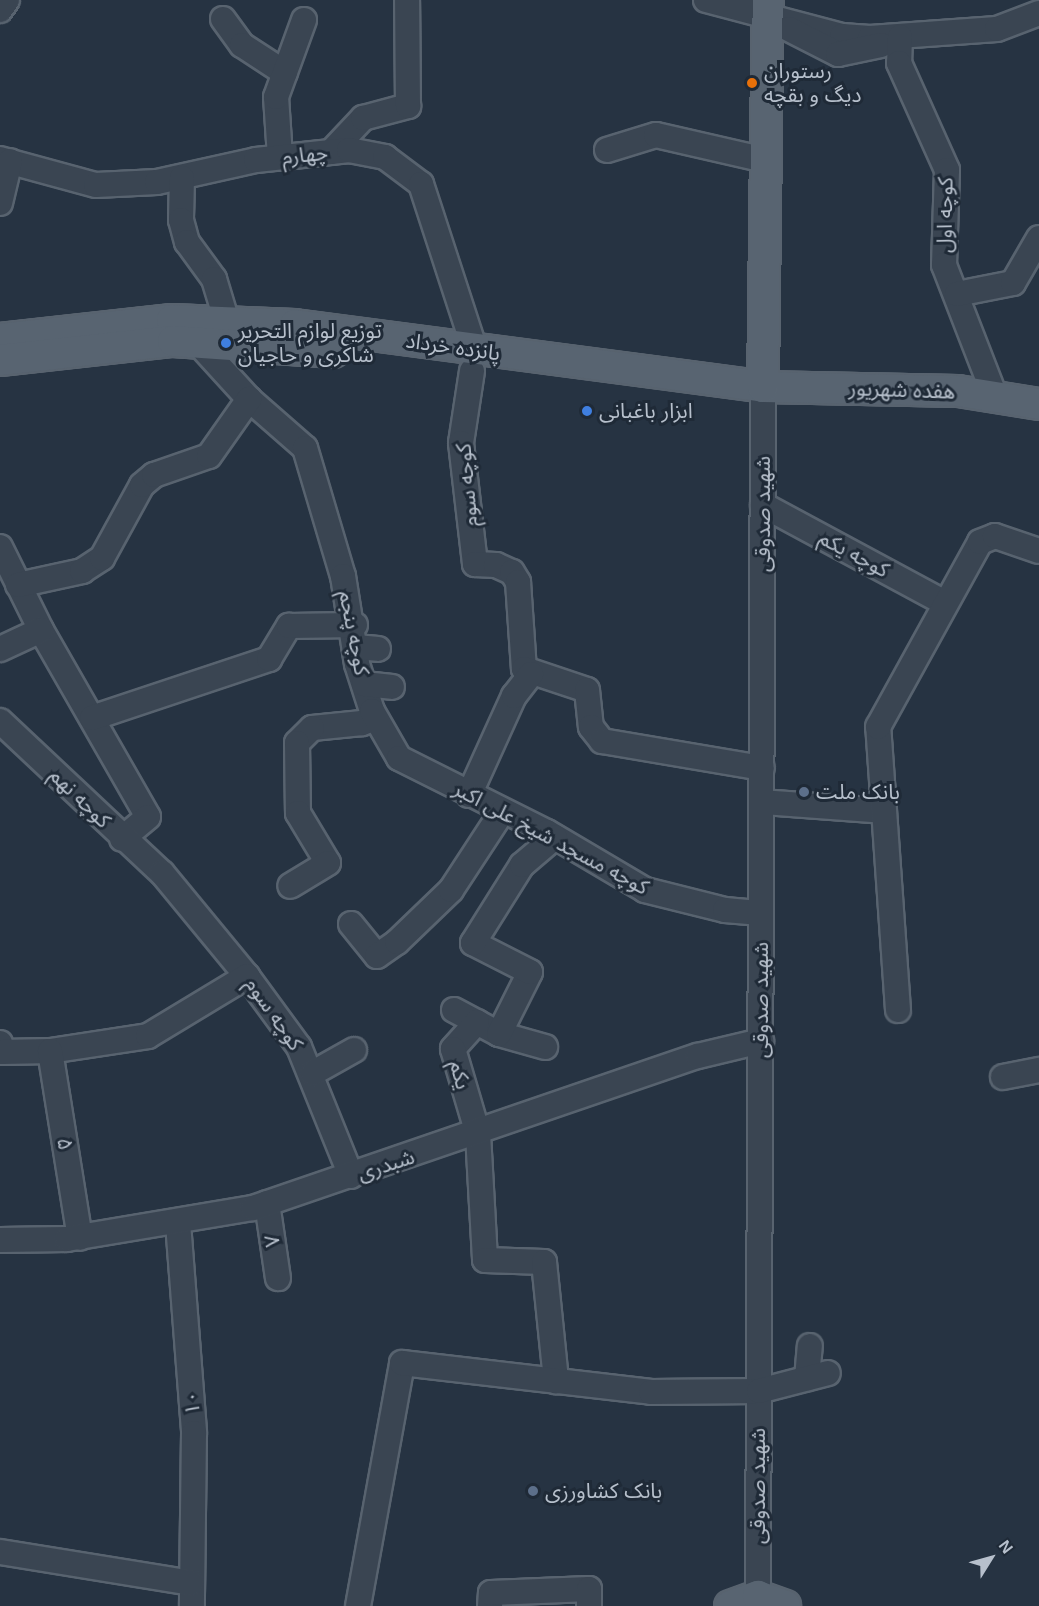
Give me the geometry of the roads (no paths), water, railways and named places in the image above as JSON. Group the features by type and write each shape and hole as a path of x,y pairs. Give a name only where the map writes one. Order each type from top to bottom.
{"main road":[{"name":"شهید صدوقی","path":"763,395 768,7"},
{"name":"پانزده خرداد","path":"0,339 172,320 295,325 473,361"},
{"name":"پانزده خرداد","path":"0,360 197,342 293,346 473,361 763,395"},
{"name":"هفده شهریور","path":"763,395 994,394 1039,404"},
{"name":"هفده شهریور","path":"763,395 957,405 1039,418"},
{"path":"730,1606 758,1596 785,1606"}],"street":[{"path":"0,10 8,0"},
{"path":"331,152 363,118 408,106 407,0"},
{"path":"706,0 768,7 818,48 838,54 860,53 900,37 997,29 1039,13"},
{"path":"223,19 242,45 285,73"},
{"path":"280,157 276,97 304,20"},
{"name":"کوچه اول","path":"900,37 899,63 948,170 944,265 994,394"},
{"path":"607,150 656,135 765,160"},
{"name":"چهارم","path":"5,160 96,185 182,178 280,157 331,152 385,157 421,184 473,361"},
{"path":"0,203 5,160"},
{"path":"182,178 181,220 187,242 214,279 227,322"},
{"path":"957,294 1012,283 1039,238"},
{"name":"کوچه پنجم","path":"197,342 249,399 305,448 363,640 364,684 372,711"},
{"name":"کوچه سوم","path":"473,361 461,443 475,564 496,565 512,572 518,582 524,669 531,674"},
{"name":"شهید صدوقی","path":"758,1596 763,395"},
{"path":"18,585 82,571 102,558 142,486 154,475 183,468 209,456 249,399"},
{"name":"کوچه یکم","path":"763,505 945,603"},
{"path":"898,1010 878,728 980,542 995,536 1039,551"},
{"path":"0,547 40,630 148,817 122,839"},
{"path":"92,718 269,659 289,626 363,640"},
{"path":"0,649 40,630"},
{"path":"469,795 514,696 531,674 587,690 591,727 602,741 762,768"},
{"path":"364,684 392,687"},
{"path":"290,886 328,863 298,813 297,743 312,728 370,720 372,711"},
{"name":"کوچه مسجد شیخ علی اکبر","path":"372,711 399,758 555,837 645,891 725,910 761,912"},
{"name":"کوچه نهم","path":"0,721 122,839 162,873"},
{"path":"762,802 884,811"},
{"path":"351,924 377,956 398,942 451,890 502,812"},
{"path":"499,1034 530,972 473,943 522,866 555,837"},
{"name":"کوچه سوم","path":"162,873 247,976 313,1073 351,1176"},
{"path":"0,1043 2,1052 50,1051 148,1036 247,976"},
{"path":"453,1010 499,1034 545,1047"},
{"name":"یکم","path":"477,1023 453,1049 478,1134"},
{"name":"شبدری","path":"0,1240 80,1238 178,1223 267,1203 478,1134 698,1056 761,1041"},
{"path":"313,1073 354,1050"},
{"name":"۵","path":"50,1051 80,1238"},
{"path":"1003,1077 1039,1070"},
{"path":"478,1134 485,1260 544,1262 556,1381"},
{"name":"۸","path":"267,1203 278,1278"},
{"name":"۱۰","path":"178,1223 194,1433 192,1594"},
{"path":"358,1606 402,1363 651,1392 759,1391 818,1376 810,1346"},
{"path":"0,1552 192,1594"},
{"path":"490,1606 491,1593 589,1589 590,1606"}],"place":[{"name":"رستوران دیگ و بقچه","path":"752,83"},
{"name":"توزیع لوازم التحریر شاکری و حاجیان","path":"226,343"},
{"name":"ابزار باغبانی","path":"587,411"},
{"name":"بانک ملت","path":"804,792"},
{"name":"بانک کشاورزی","path":"533,1491"}]}
